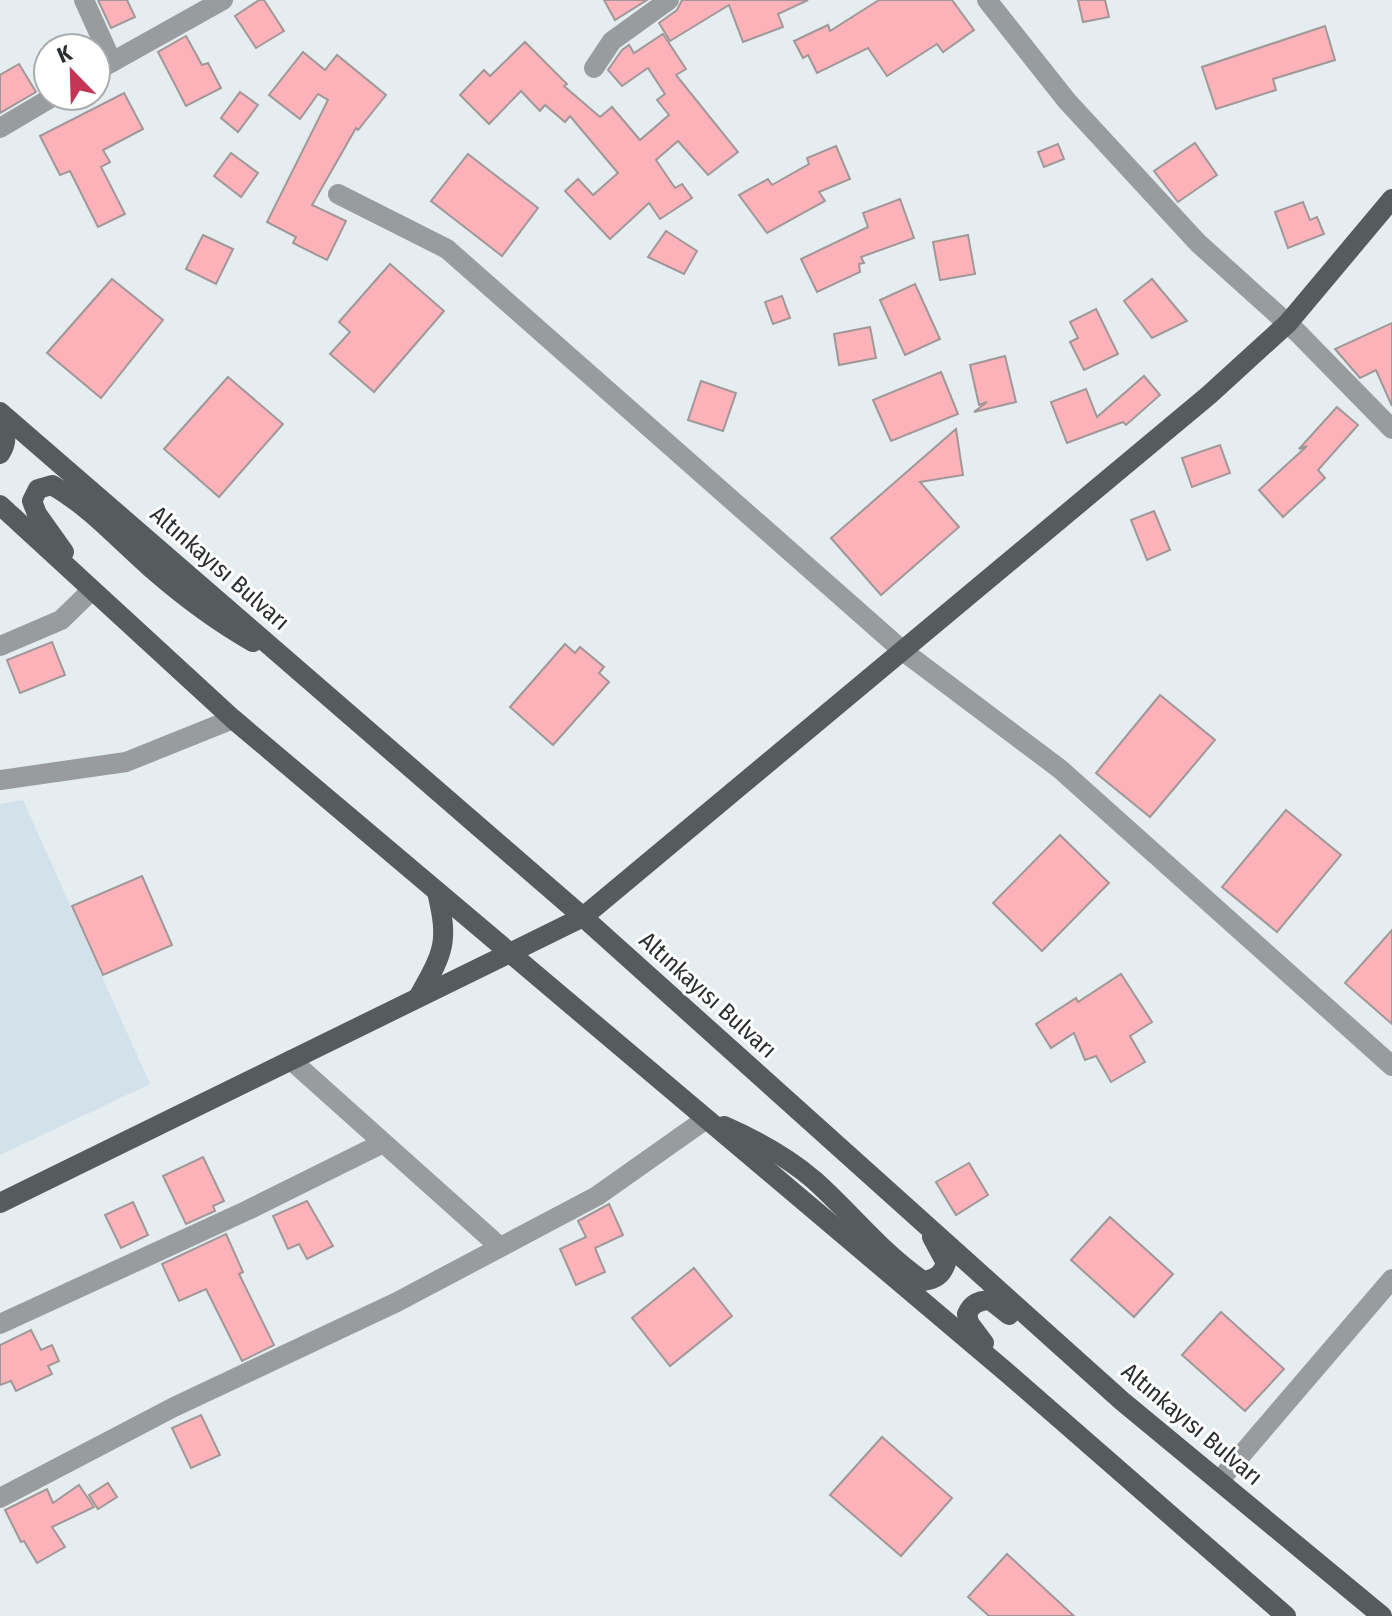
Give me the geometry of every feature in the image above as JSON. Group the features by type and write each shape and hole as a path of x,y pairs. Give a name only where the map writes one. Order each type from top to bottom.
{"main road":[{"path":"0,1203 583,917 1197,405 1288,323 1392,199"},
{"path":"0,415 6,442 0,454"},
{"name":"Altınkayısı Bulvarı","path":"0,415 583,917 1169,1439 1382,1616"},
{"path":"92,590 37,514 32,501 38,489 52,485 71,496 153,570 221,624 291,663"},
{"path":"0,505 233,719 1027,1390 1286,1616"},
{"path":"419,996 438,962 442,948 445,924 437,892"},
{"path":"706,1119 758,1141 801,1171 908,1271 923,1281 943,1272 946,1263 942,1252 917,1217"},
{"path":"1027,1390 969,1323 967,1314 978,1301 990,1300 1069,1371 1125,1415 1169,1439"}],"street":[{"path":"84,0 94,32"},
{"path":"112,62 223,0"},
{"path":"594,68 612,41 669,0"},
{"path":"987,0 1067,101 1178,222 1288,323 1392,429"},
{"path":"0,128 32,109"},
{"path":"338,194 447,249 903,651 1060,769 1392,1066"},
{"path":"0,646 61,620 92,590"},
{"path":"0,780 126,762 233,719"},
{"path":"291,1060 500,1247"},
{"path":"0,1498 174,1407 397,1302 597,1196 706,1119"},
{"path":"0,1324 248,1210 383,1143"},
{"path":"1219,1481 1392,1279"}],"shaded area":[{"path":"23,800 150,1084 0,1155 0,804"}],"building":[{"path":"98,0 127,0 135,17 111,28"},
{"path":"259,0 264,0 284,31 256,48 235,16"},
{"path":"604,0 647,0 615,20"},
{"path":"682,0 808,0 778,14 783,27 743,42 729,5 670,41 659,23 677,10"},
{"path":"879,0 952,0 974,30 943,52 937,44 887,76 868,48 817,73 808,55 803,58 794,41 828,25 830,31"},
{"path":"1078,0 1105,0 1109,17 1083,22"},
{"path":"1325,26 1335,60 1273,79 1276,90 1216,109 1202,67"},
{"path":"663,34 686,69 676,75 738,152 708,175 678,141 656,160 675,188 682,184 692,198 660,219 649,203 610,239 565,191 578,179 593,195 618,173 570,116 565,122 545,105 540,111 521,91 489,124 460,95 484,70 490,76 525,42 567,84 564,86 600,117 612,107 640,140 669,115 657,100 665,94 648,68 622,86 608,70 629,45 634,53"},
{"path":"186,36 202,65 208,63 221,88 186,106 158,52"},
{"path":"303,52 325,70 337,55 386,95 358,130 356,128 312,205 346,221 327,260 293,243 296,237 267,222 328,100 318,94 300,119 269,95"},
{"path":"19,64 32,85 32,94 0,113 0,75"},
{"path":"240,92 258,105 238,132 221,118"},
{"path":"124,93 143,129 103,150 110,162 101,167 125,214 98,227 70,171 60,175 40,136 87,112 112,112 112,99"},
{"path":"1195,143 1217,175 1178,202 1154,171"},
{"path":"1058,144 1064,159 1044,167 1038,152"},
{"path":"836,146 850,179 819,192 825,201 767,233 739,195 768,179 772,185 809,164 807,158"},
{"path":"231,153 258,173 241,197 214,176"},
{"path":"468,154 538,208 502,256 431,201"},
{"path":"900,199 914,238 861,257 864,263 859,264 860,272 817,292 801,259 868,227 863,213"},
{"path":"1303,202 1310,220 1317,217 1324,234 1288,248 1275,212"},
{"path":"666,231 697,251 684,274 648,257"},
{"path":"203,235 233,249 216,284 186,269"},
{"path":"968,235 975,274 940,280 933,242"},
{"path":"390,264 444,311 374,392 330,354 350,332 339,322"},
{"path":"112,279 163,320 101,398 47,353"},
{"path":"1152,279 1187,321 1152,338 1124,301"},
{"path":"915,284 940,339 905,355 880,300"},
{"path":"782,296 790,318 773,324 765,302"},
{"path":"1096,309 1118,354 1084,370 1070,342 1078,338 1070,322"},
{"path":"1392,323 1392,406 1376,370 1360,378 1335,349"},
{"path":"870,327 876,358 839,365 834,334"},
{"path":"1005,356 1016,402 974,412 987,402 979,405 970,365"},
{"path":"941,372 958,414 891,441 873,400"},
{"path":"1144,376 1160,395 1126,425 1123,422 1067,443 1051,402 1086,389 1097,417"},
{"path":"228,377 283,424 219,497 164,449"},
{"path":"701,381 736,393 723,431 688,420"},
{"path":"1337,407 1358,425 1318,470 1325,478 1283,517 1259,490 1307,446 1299,449"},
{"path":"956,429 963,475 920,482 959,527 881,595 831,538"},
{"path":"1220,445 1230,473 1192,487 1182,458"},
{"path":"1154,511 1170,550 1147,560 1131,520"},
{"path":"52,642 65,675 20,693 7,660"},
{"path":"565,644 575,653 580,647 604,667 599,673 609,682 553,745 510,707"},
{"path":"1160,695 1215,740 1150,817 1096,773"},
{"path":"1286,810 1341,855 1277,932 1222,887"},
{"path":"1060,835 1109,883 1042,951 993,903"},
{"path":"142,876 172,945 103,975 72,906"},
{"path":"1392,930 1392,1024 1345,983"},
{"path":"1121,974 1152,1022 1130,1036 1145,1062 1111,1082 1096,1056 1085,1060 1074,1033 1051,1048 1036,1024"},
{"path":"203,1157 224,1201 213,1206 215,1211 186,1224 163,1176"},
{"path":"969,1163 988,1195 956,1215 936,1182"},
{"path":"307,1201 333,1246 307,1259 299,1244 288,1249 273,1216"},
{"path":"133,1202 148,1235 121,1248 105,1215"},
{"path":"609,1204 623,1235 595,1248 605,1272 576,1285 560,1249 586,1237 578,1221"},
{"path":"1110,1217 1173,1274 1134,1317 1071,1260"},
{"path":"226,1234 243,1272 239,1274 274,1345 242,1361 206,1289 179,1301 162,1264"},
{"path":"694,1268 732,1316 670,1366 632,1318"},
{"path":"1221,1312 1284,1369 1245,1411 1182,1355"},
{"path":"31,1330 41,1350 52,1345 59,1361 48,1366 52,1374 16,1391 11,1381 0,1385 0,1345"},
{"path":"201,1415 220,1455 191,1468 172,1428"},
{"path":"882,1437 952,1498 901,1556 830,1495"},
{"path":"108,1483 117,1497 98,1509 89,1495"},
{"path":"79,1485 94,1507 52,1527 65,1547 37,1563 24,1541 21,1542 5,1510 47,1489 53,1503"},
{"path":"1007,1554 1074,1616 989,1616 968,1597"}]}
